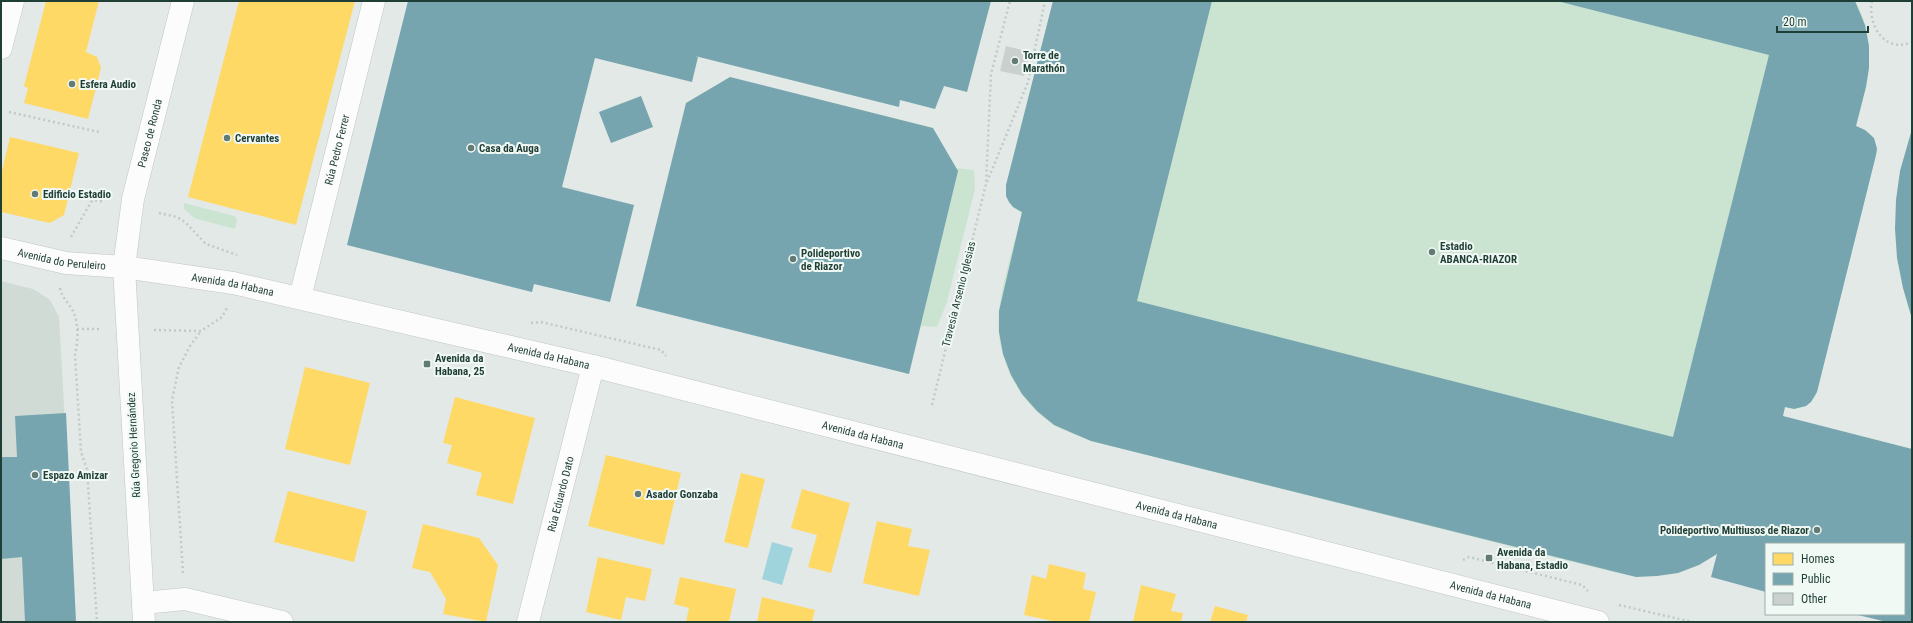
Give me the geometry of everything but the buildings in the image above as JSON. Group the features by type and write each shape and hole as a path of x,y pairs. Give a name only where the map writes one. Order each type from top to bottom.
{"street":[{"path":"1,48 13,1"},
{"name":"Paseo de Ronda","path":"124,267 132,199 183,1"},
{"name":"Rúa Pedro Ferrer","path":"300,298 374,1"},
{"name":"Avenida do Peruleiro","path":"1,248 66,263 124,267"},
{"name":"Avenida da Habana","path":"124,267 226,282 593,366 1589,621"},
{"name":"Rúa Gregorio Hernández","path":"124,267 144,613"},
{"name":"Rúa Eduardo Dato","path":"528,622 593,366"},
{"path":"144,613 185,599 282,622"}],"path":[{"name":"Travesía Arsenio Iglesias","path":"986,184 992,74 1010,1"},
{"name":"Travesía Arsenio Iglesias","path":"932,405 986,184 1028,82 1045,1"},
{"path":"1872,1 1870,12 1876,31 1885,41 1894,45 1904,45 1912,42"},
{"path":"9,112 99,132"},
{"path":"72,234 91,202 94,200 100,201"},
{"path":"177,217 189,225 206,244 240,256"},
{"path":"60,289 62,295 73,311 77,329 78,345 75,355 82,452 87,469 97,622"},
{"path":"183,578 172,400 179,367 190,346 201,331 226,314"},
{"path":"165,330 201,331"}],"shaded area":[{"name":"Espazo Amizar","path":"1,281 33,289 50,300 59,317 76,622 1,622"}],"green space":[{"name":"Estadio ABANCA-RIAZOR","path":"1053,1 1855,1 1867,32 1868,47 1866,79 1856,126 1865,130 1872,136 1875,140 1877,149 1817,392 1808,404 1800,408 1785,407 1728,510 1717,554 1692,567 1668,574 1644,576 1617,573 1091,441 1064,430 1041,416 1019,391 1011,376 1000,343 998,327 1003,286 1022,213 1014,208 1009,202 1006,194 1006,185"},
{"path":"956,168 974,170 975,189 947,302 937,327 921,326"},
{"path":"184,203 234,216 237,219 235,229 194,218 184,209"}],"water":[{"path":"772,542 793,548 782,585 762,579"}],"place":[{"name":"Torre de Marathón","path":"1015,61"},
{"name":"Esfera Audio","path":"72,84"},
{"name":"Cervantes","path":"227,138"},
{"name":"Casa da Auga","path":"471,148"},
{"name":"Edificio Estadio","path":"35,194"},
{"name":"Estadio ABANCA-RIAZOR","path":"1432,252"},
{"name":"Polideportivo de Riazor","path":"793,259"},
{"name":"Avenida da Habana, 25","path":"427,364"},
{"name":"Espazo Amizar","path":"35,475"},
{"name":"Asador Gonzaba","path":"638,494"},
{"name":"Polideportivo Multiusos de Riazor","path":"1817,530"},
{"name":"Avenida da Habana, Estadio","path":"1489,558"}]}
